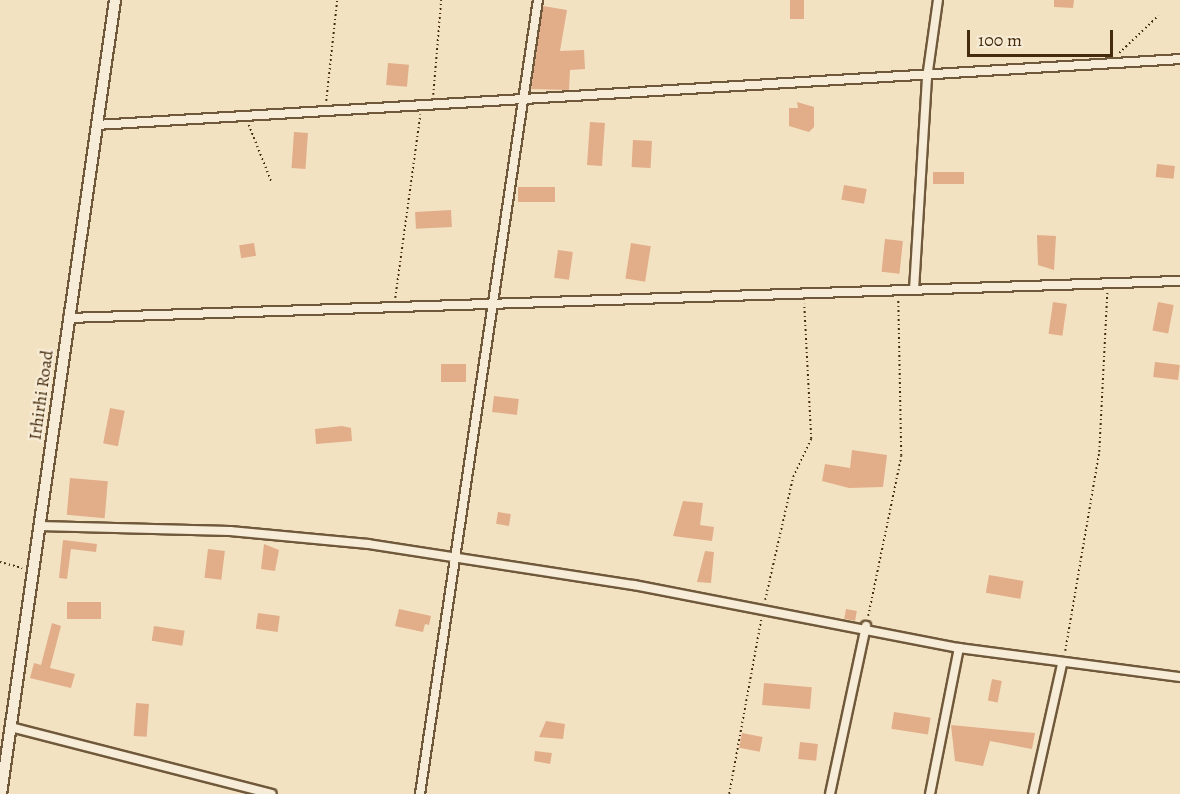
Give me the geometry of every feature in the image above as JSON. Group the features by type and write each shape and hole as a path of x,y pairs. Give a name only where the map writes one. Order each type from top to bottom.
{"street":[{"name":"Irhirhi Road","path":"1,794 115,0"},
{"path":"420,794 451,557 495,304 538,0"},
{"path":"914,290 927,78 938,0"},
{"path":"96,125 927,78 1180,59"},
{"path":"68,318 1180,281"},
{"path":"39,526 230,531 451,557 866,626 959,648 1062,664 1180,677"},
{"path":"830,794 866,626"},
{"path":"930,794 959,648"},
{"path":"1033,794 1062,664"},
{"path":"11,727 272,794"}],"path":[{"path":"325,111 337,0"},
{"path":"432,105 441,0"},
{"path":"1107,64 1158,16"},
{"path":"394,307 421,105"},
{"path":"245,116 272,183"},
{"path":"1062,664 1099,452 1107,284"},
{"path":"866,626 901,456 897,291"},
{"path":"729,794 764,608 793,477 811,439 803,294"},
{"path":"0,562 33,570"}],"building":[{"path":"790,0 804,0 804,19 790,19"},
{"path":"1054,0 1074,0 1073,8 1054,7"},
{"path":"543,6 567,10 560,51 584,50 585,69 570,70 569,90 531,89"},
{"path":"388,63 409,65 407,87 386,85"},
{"path":"797,102 814,107 814,127 809,132 789,126 789,108 798,108"},
{"path":"590,122 605,123 602,166 587,165"},
{"path":"294,132 308,133 305,169 291,168"},
{"path":"633,140 652,141 651,168 632,167"},
{"path":"1157,164 1175,166 1174,179 1156,177"},
{"path":"933,172 964,172 964,184 933,184"},
{"path":"844,185 867,189 864,204 841,200"},
{"path":"518,187 555,187 555,202 518,202"},
{"path":"451,210 452,227 416,229 415,212"},
{"path":"1037,235 1056,236 1054,270 1038,265"},
{"path":"885,239 903,241 899,274 882,272"},
{"path":"254,243 256,256 241,258 239,245"},
{"path":"631,243 651,246 645,282 625,279"},
{"path":"558,250 573,252 569,280 554,278"},
{"path":"1053,302 1067,304 1062,336 1049,334"},
{"path":"1158,302 1174,305 1168,334 1152,330"},
{"path":"1155,362 1180,365 1178,380 1153,377"},
{"path":"441,364 466,364 466,382 441,382"},
{"path":"494,396 519,399 517,415 492,412"},
{"path":"110,408 125,411 118,446 103,443"},
{"path":"342,426 351,428 352,441 316,444 315,429"},
{"path":"852,450 887,455 883,487 849,488 822,481 825,464 850,468"},
{"path":"70,478 108,481 105,518 67,515"},
{"path":"683,501 703,503 700,525 714,527 712,541 673,536"},
{"path":"498,512 511,514 509,526 496,524"},
{"path":"63,540 97,544 96,552 71,549 67,579 59,578"},
{"path":"264,544 279,550 275,571 261,569"},
{"path":"208,549 225,551 221,580 204,578"},
{"path":"705,551 714,552 711,583 697,582"},
{"path":"989,575 1023,581 1020,599 986,593"},
{"path":"67,602 101,602 101,619 67,619"},
{"path":"399,609 431,616 429,625 425,624 423,632 395,626"},
{"path":"846,609 857,611 855,621 844,619"},
{"path":"258,613 280,616 278,632 256,629"},
{"path":"52,623 61,626 50,668 75,674 71,688 30,678 34,663 41,665"},
{"path":"154,626 185,631 182,646 152,641"},
{"path":"992,679 1002,681 998,703 988,701"},
{"path":"764,683 812,687 810,709 762,705"},
{"path":"136,703 149,704 147,737 134,736"},
{"path":"894,712 931,718 928,735 891,729"},
{"path":"546,721 565,724 563,739 539,737"},
{"path":"951,725 1035,733 1032,749 990,741 983,766 955,761"},
{"path":"742,733 763,737 760,752 739,748"},
{"path":"800,742 818,744 816,761 798,759"},
{"path":"535,751 552,753 550,764 534,761"}]}
